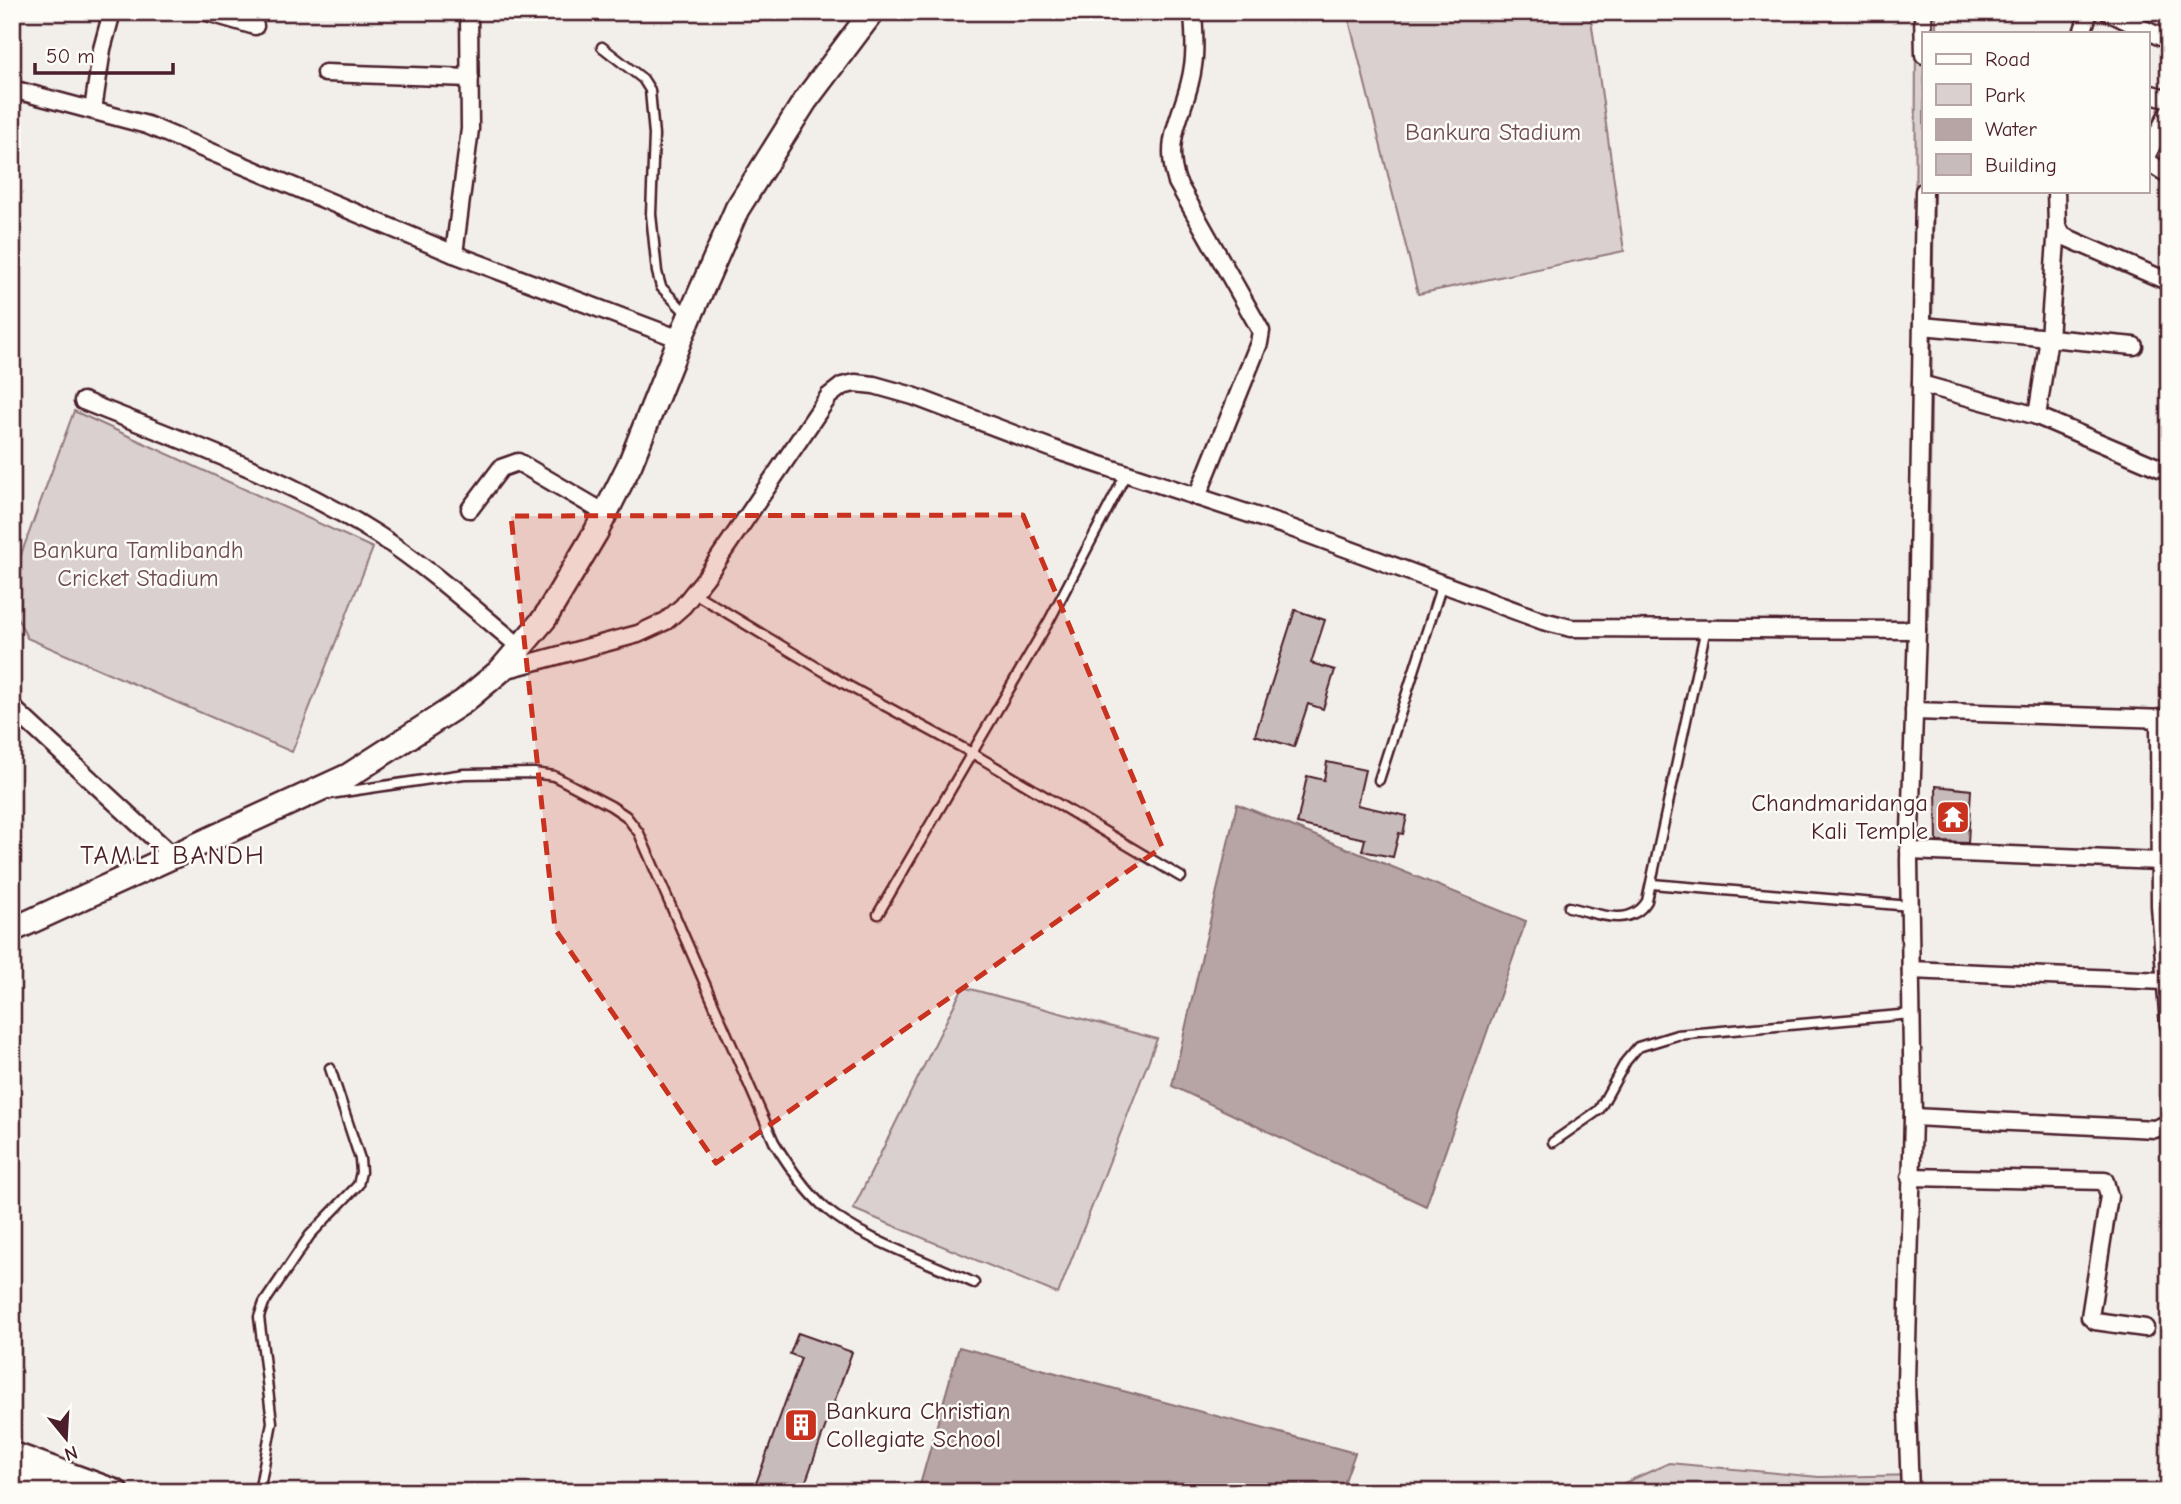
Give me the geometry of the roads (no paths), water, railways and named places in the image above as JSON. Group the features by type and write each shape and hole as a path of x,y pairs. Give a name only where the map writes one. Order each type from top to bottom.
{"street":[{"path":"93,110 112,12"},
{"path":"207,12 255,26"},
{"path":"454,254 470,129 469,12"},
{"path":"12,930 348,776 463,702 500,671 545,618 631,464 680,339 737,209 805,101 872,12"},
{"path":"1193,12 1193,68 1175,124 1171,163 1177,182 1261,331 1259,344 1197,497"},
{"path":"1923,12 1923,32"},
{"path":"2082,32 2089,12"},
{"path":"2108,12 2169,41"},
{"path":"325,73 470,78"},
{"path":"12,89 147,125 454,254 680,339"},
{"path":"2150,94 2169,99"},
{"path":"2150,148 2167,117"},
{"path":"2150,163 2169,174"},
{"path":"1910,1492 1906,1382 1913,1117 1909,851 1917,630 1924,192"},
{"path":"2037,416 2049,338 2057,226 2056,192"},
{"path":"2057,226 2063,236 2077,245 2169,282"},
{"path":"1922,326 2134,346"},
{"path":"500,671 638,634 666,621 694,593 829,396 842,386 874,384 1543,621 1571,628 1917,630"},
{"path":"1921,384 2037,416 2169,472"},
{"path":"83,401 258,472 323,504 378,535 433,575 520,647"},
{"path":"470,509 501,468 518,462 605,513"},
{"path":"12,707 172,855"},
{"path":"1914,711 2034,717 2164,719 2160,861 2169,1026"},
{"path":"1909,851 2160,861"},
{"path":"1911,970 2166,990"},
{"path":"1913,1117 2155,1129 2169,1123"},
{"path":"1910,1177 2105,1181 2109,1196 2090,1317 2095,1321 2145,1328"},
{"path":"12,1454 116,1492"},
{"path":"12,1473 55,1492"}],"lane":[{"path":"602,47 643,79 650,90 654,135 652,214 657,272 661,287 690,316"},
{"path":"878,914 1049,621 1126,474"},
{"path":"1379,780 1443,584"},
{"path":"694,593 843,684 972,753 1181,877"},
{"path":"1569,908 1619,918 1631,917 1640,914 1647,901 1706,628"},
{"path":"296,799 464,774 534,773 554,776 626,816 639,833 769,1131 791,1169 824,1207 851,1226 974,1283"},
{"path":"1652,884 1910,906"},
{"path":"1553,1142 1599,1110 1626,1061 1638,1047 1653,1041 1677,1035 1912,1014"},
{"path":"259,1492 272,1422 259,1317 264,1303 310,1235 350,1196 361,1172 360,1159 330,1068"}],"water":[{"path":"1237,804 1526,921 1426,1206 1172,1086"},
{"path":"959,1347 1355,1453 1341,1492 918,1492"}],"place":[{"name":"Chandmaridanga Kali Temple","path":"1953,817"},
{"name":"Bankura Christian Collegiate School","path":"801,1425"}],"district":[{"name":"TAMLI BANDH","path":"173,856"}],"park label":[{"name":"Bankura Stadium","path":"1493,132"},
{"name":"Bankura Tamlibandh Cricket Stadium","path":"138,564"}]}
